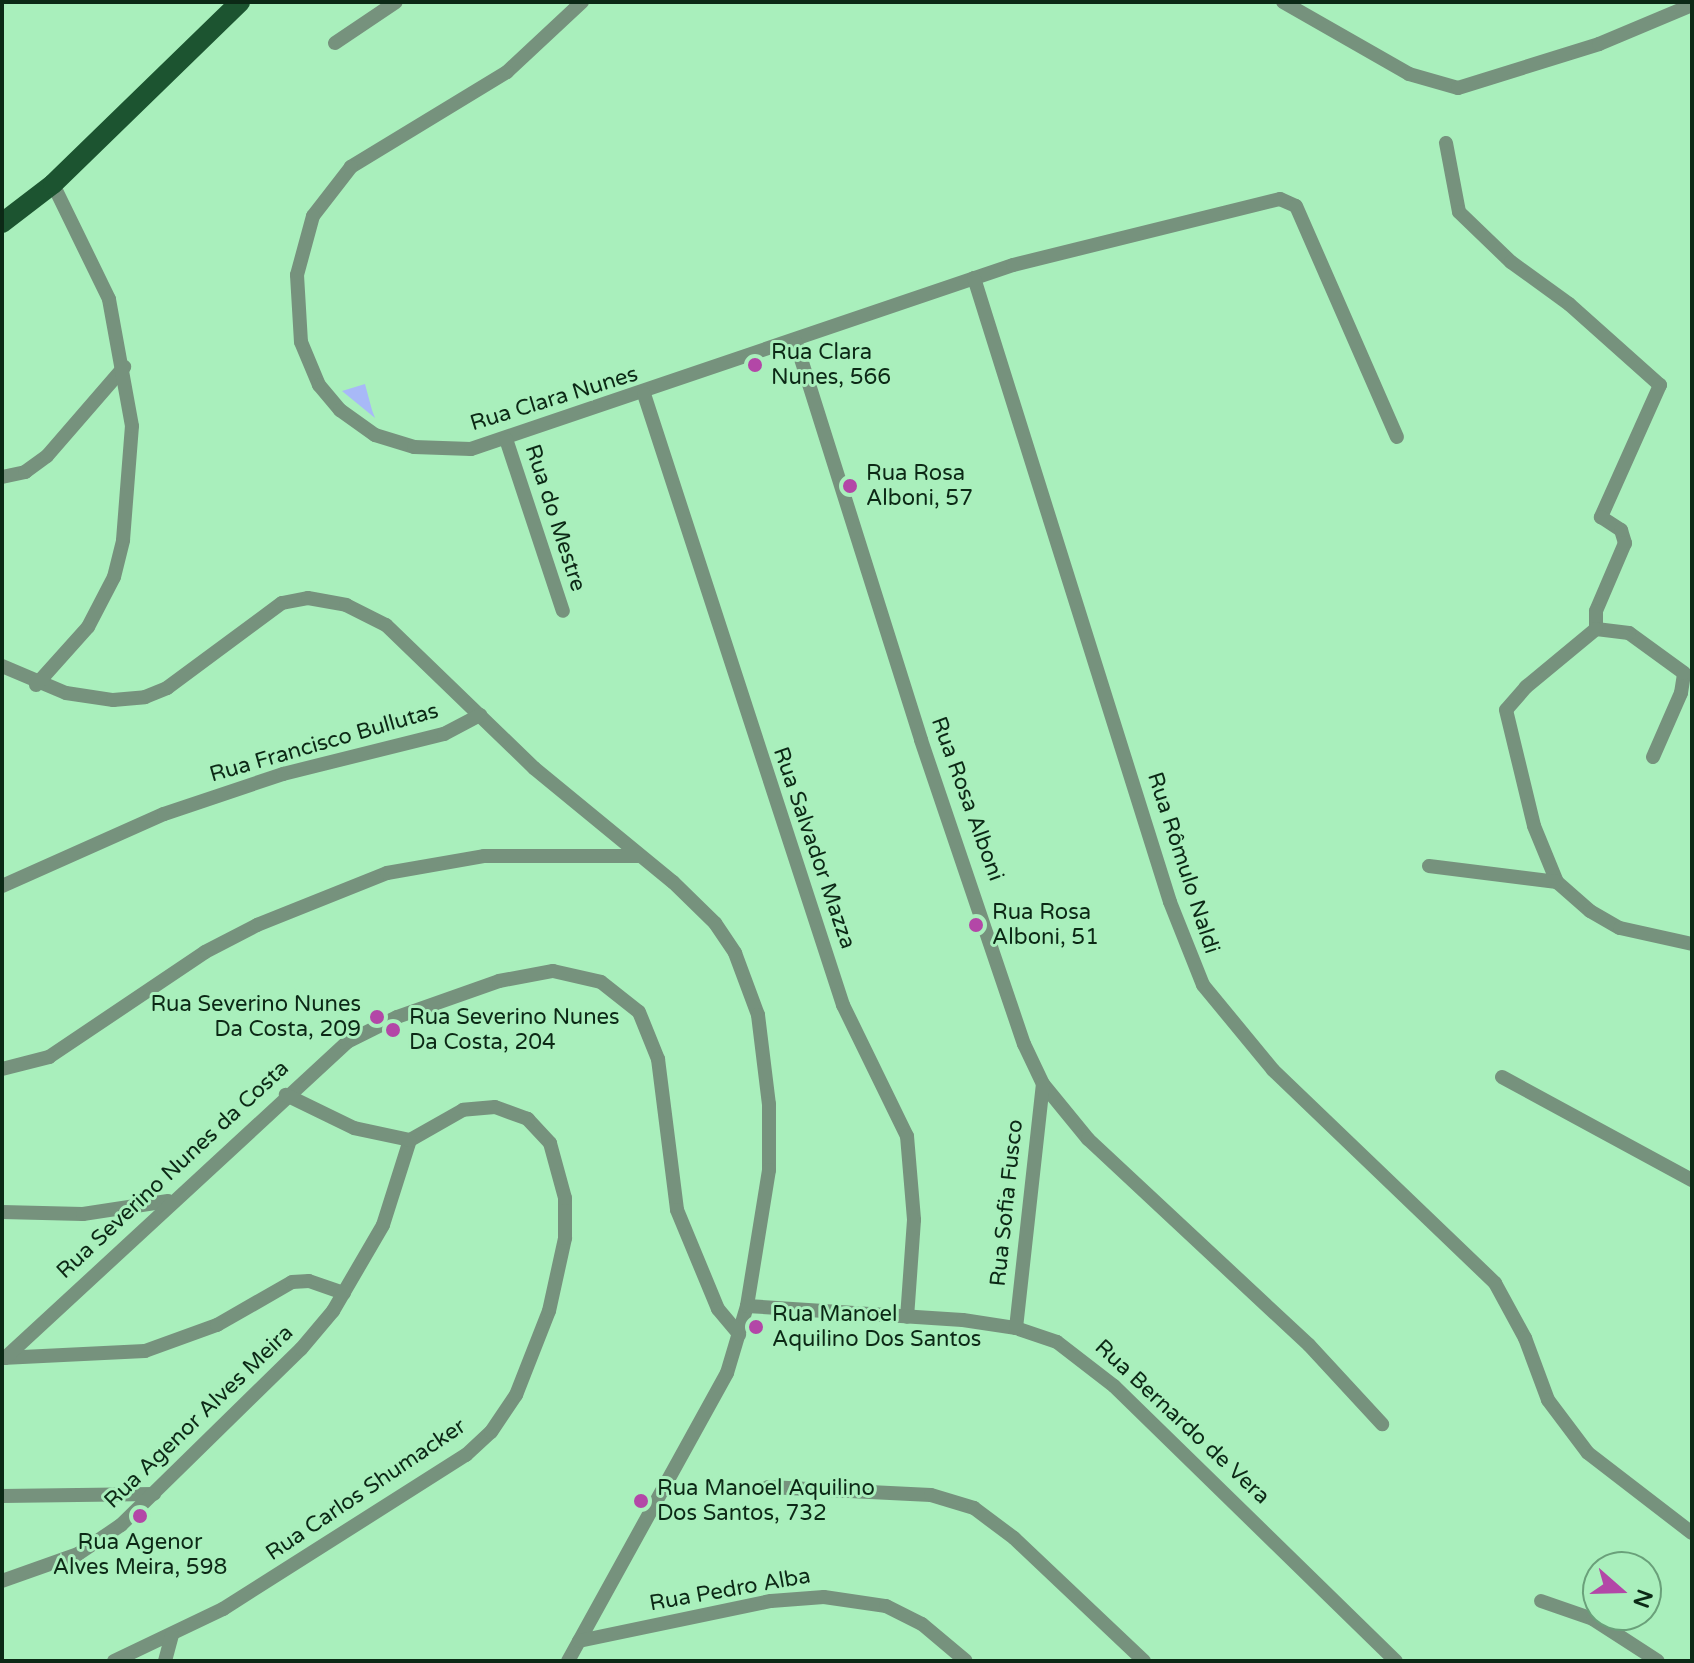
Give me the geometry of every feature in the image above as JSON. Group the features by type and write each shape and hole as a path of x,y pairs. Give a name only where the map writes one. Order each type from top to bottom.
{"main road":[{"path":"2,223 53,184 240,2"}],"street":[{"path":"335,43 396,2"},
{"name":"Rua Clara Nunes","path":"582,2 507,72 351,167 321,201 300,252 301,342 319,385 340,410 375,435 400,445 471,449 796,343 974,278 1269,200 1296,206 1397,437"},
{"path":"1283,2 1409,74 1458,88 1599,44 1692,5"},
{"path":"1446,143 1459,212 1511,262 1542,283 1660,385 1601,517 1621,530 1625,543 1596,611 1596,629"},
{"path":"36,685 88,627 114,577 123,540 132,426 124,367 109,299 53,184"},
{"name":"Rua Rômulo Naldi","path":"974,278 1170,902 1203,985 1273,1070 1495,1283 1554,1411 1588,1453 1692,1533"},
{"name":"Rua Rosa Alboni","path":"796,343 921,740 969,870 1024,1044 1043,1084 1088,1139 1309,1345 1382,1424"},
{"path":"2,477 25,472 47,456 124,367"},
{"name":"Rua Salvador Mazza","path":"644,394 843,1005 907,1136 914,1186 907,1317"},
{"name":"Rua do Mestre","path":"506,439 563,611"},
{"path":"2,666 36,685 96,699 145,697 181,678 282,603 326,599 386,625 534,768 703,909 725,936 751,988 769,1093 769,1170 747,1306 708,1412 573,1651 557,1661"},
{"path":"1653,757 1681,693 1684,673 1629,633 1596,629 1526,687 1506,710 1534,826 1557,882 1590,911 1620,928 1692,944"},
{"name":"Rua Francisco Bullutas","path":"2,886 164,814 283,774 444,734 480,715"},
{"path":"2,1069 49,1057 231,938 387,873 484,856 641,856"},
{"path":"1429,866 1557,882"},
{"name":"Rua Severino Nunes da Costa","path":"3,1358 169,1201 338,1049 375,1027 499,981 553,971 614,989 639,1012 658,1059 677,1210 718,1309 739,1334"},
{"path":"1502,1077 1692,1180"},
{"name":"Rua Sofia Fusco","path":"1016,1328 1043,1084"},
{"path":"286,1095 354,1128 410,1140"},
{"name":"Rua Carlos Shumacker","path":"114,1661 172,1635 332,1543 466,1455 498,1423 527,1374 565,1238 565,1198 550,1143 528,1119 480,1107 445,1117 410,1140"},
{"name":"Rua Agenor Alves Meira","path":"2,1581 78,1554 154,1494 291,1360 344,1293 394,1200 410,1140"},
{"path":"2,1212 83,1214 169,1201"},
{"path":"3,1358 145,1351 217,1325 292,1282 309,1281 344,1293"},
{"name":"Rua Bernardo de Vera","path":"747,1306 1016,1328 1039,1334 1081,1356 1327,1589 1395,1659"},
{"path":"768,1487 931,1495 966,1505 1014,1538 1144,1661"},
{"path":"2,1496 154,1494"},
{"name":"Rua Pedro Alba","path":"573,1651 756,1604 824,1597 886,1606 922,1624 966,1661"},
{"path":"1541,1601 1593,1619 1658,1661"},
{"path":"165,1661 172,1635"}],"shaded area":[{"path":"365,384 372,410 375,418 342,391"}],"place":[{"name":"Rua Clara Nunes, 566","path":"755,365"},
{"name":"Rua Rosa Alboni, 57","path":"850,486"},
{"name":"Rua Rosa Alboni, 51","path":"976,925"},
{"name":"Rua Severino Nunes Da Costa, 209","path":"377,1017"},
{"name":"Rua Severino Nunes Da Costa, 204","path":"393,1030"},
{"name":"Rua Manoel Aquilino Dos Santos","path":"756,1327"},
{"name":"Rua Manoel Aquilino Dos Santos, 732","path":"641,1501"},
{"name":"Rua Agenor Alves Meira, 598","path":"140,1516"}]}
